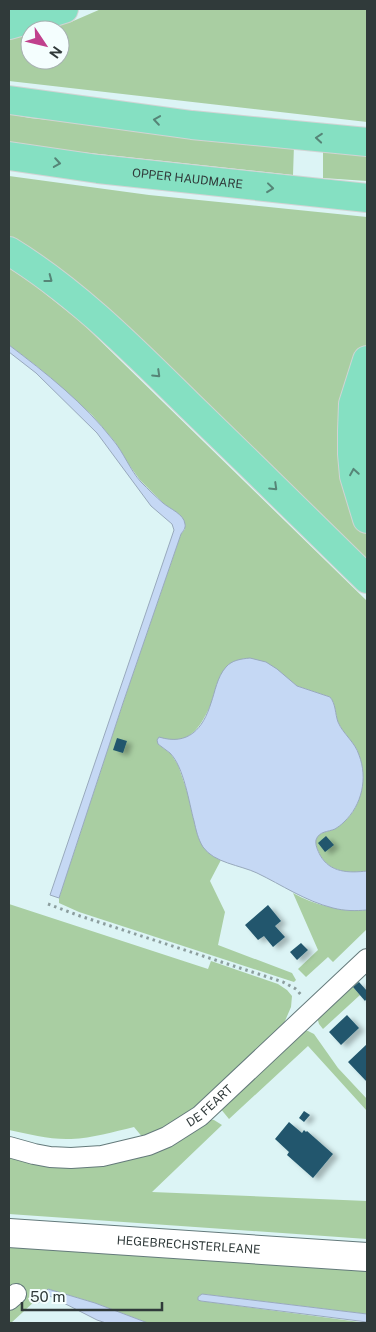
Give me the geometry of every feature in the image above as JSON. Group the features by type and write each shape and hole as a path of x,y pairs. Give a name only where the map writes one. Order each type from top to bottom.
{"highway":[{"path":"9,25 64,9"},
{"path":"9,100 192,125 367,142"},
{"name":"OPPER HAUDMARE","path":"9,156 98,169 367,198"},
{"path":"9,251 65,291 122,340 367,579"},
{"path":"367,360 353,404 352,454 354,476 367,519"}],"street":[{"name":"DE FEART","path":"9,1147 34,1154 71,1158 102,1156 139,1148 167,1137 200,1116 367,959"},
{"name":"HEGEBRECHSTERLEANE","path":"9,1233 367,1258"}],"path":[{"path":"48,904 283,982 296,989 315,1009"}],"green space":[{"path":"101,9 367,9 367,122 9,81 9,36 20,33 20,70 70,70 71,22"},
{"path":"9,114 30,118 294,145 293,175 62,150 9,142"},
{"path":"323,148 367,152 367,181 323,178"},
{"path":"9,176 149,195 367,217 367,346 363,353 359,516 367,533 367,569 9,243"},
{"path":"9,268 33,284 82,323 367,601 367,871 347,872 335,868 324,861 316,846 318,835 336,828 350,816 359,800 363,781 359,755 338,722 330,697 297,686 290,681 210,706 197,729 185,738 169,740 159,738 158,744 171,754 178,765 186,788 218,859 221,860 210,881 225,912 218,945 292,973 296,980 294,982 79,912 59,903 59,898 123,703 181,534 185,529 178,514 164,504 140,480 115,442 92,415 39,368 9,345"},
{"path":"293,893 329,907 367,910 367,929 333,962 328,957 306,977 298,969 318,950"},
{"path":"9,904 208,969 211,961 278,984 292,996 291,1007 282,1028 198,1109 144,1139 134,1127 95,1136 71,1139 48,1138 9,1130"},
{"path":"356,979 359,982 353,987 360,995 323,1029 317,1017"},
{"path":"302,1030 314,1034 338,1068 367,1099 367,1111 308,1046 229,1119 220,1108"},
{"path":"207,1119 214,1120 222,1125 152,1192 367,1201 367,1239 9,1214 9,1154 79,1166"},
{"path":"9,1243 367,1269 367,1314 202,1294 198,1297 198,1300 367,1323 148,1323 95,1303 48,1289 11,1323 9,1322 9,1309 25,1293 17,1284 9,1291"}],"water":[{"path":"9,345 51,378 90,413 117,445 141,482 163,503 182,517 185,525 123,703 59,898 50,895 174,530 172,524 151,506 97,433 36,373 9,352"},
{"path":"250,658 266,662 297,686 330,697 340,726 357,750 363,773 362,791 359,799 355,808 344,822 335,829 319,835 316,844 319,853 329,865 347,872 367,871 367,910 342,910 313,901 257,873 214,857 203,847 200,841 179,767 175,759 158,744 157,740 159,737 178,739 186,737 199,728 208,712 218,680 223,671 234,661"},
{"path":"48,1289 95,1303 148,1323 106,1323 50,1296 47,1296 38,1303 36,1301"},
{"path":"202,1294 367,1314 367,1322 198,1300 198,1297"}],"building":[{"path":"117,738 127,741 123,753 113,750"},
{"path":"326,836 334,845 325,852 318,843"},
{"path":"268,905 281,921 275,926 285,937 273,947 264,936 258,940 245,925"},
{"path":"301,943 308,950 297,960 290,952"},
{"path":"359,982 367,991 365,1001 353,987"},
{"path":"347,1015 359,1028 341,1045 329,1032"},
{"path":"367,1044 367,1082 348,1062"},
{"path":"304,1111 310,1115 304,1122 299,1118"},
{"path":"289,1122 302,1133 304,1130 307,1131 333,1154 313,1178 287,1155 289,1152 275,1139"}]}
